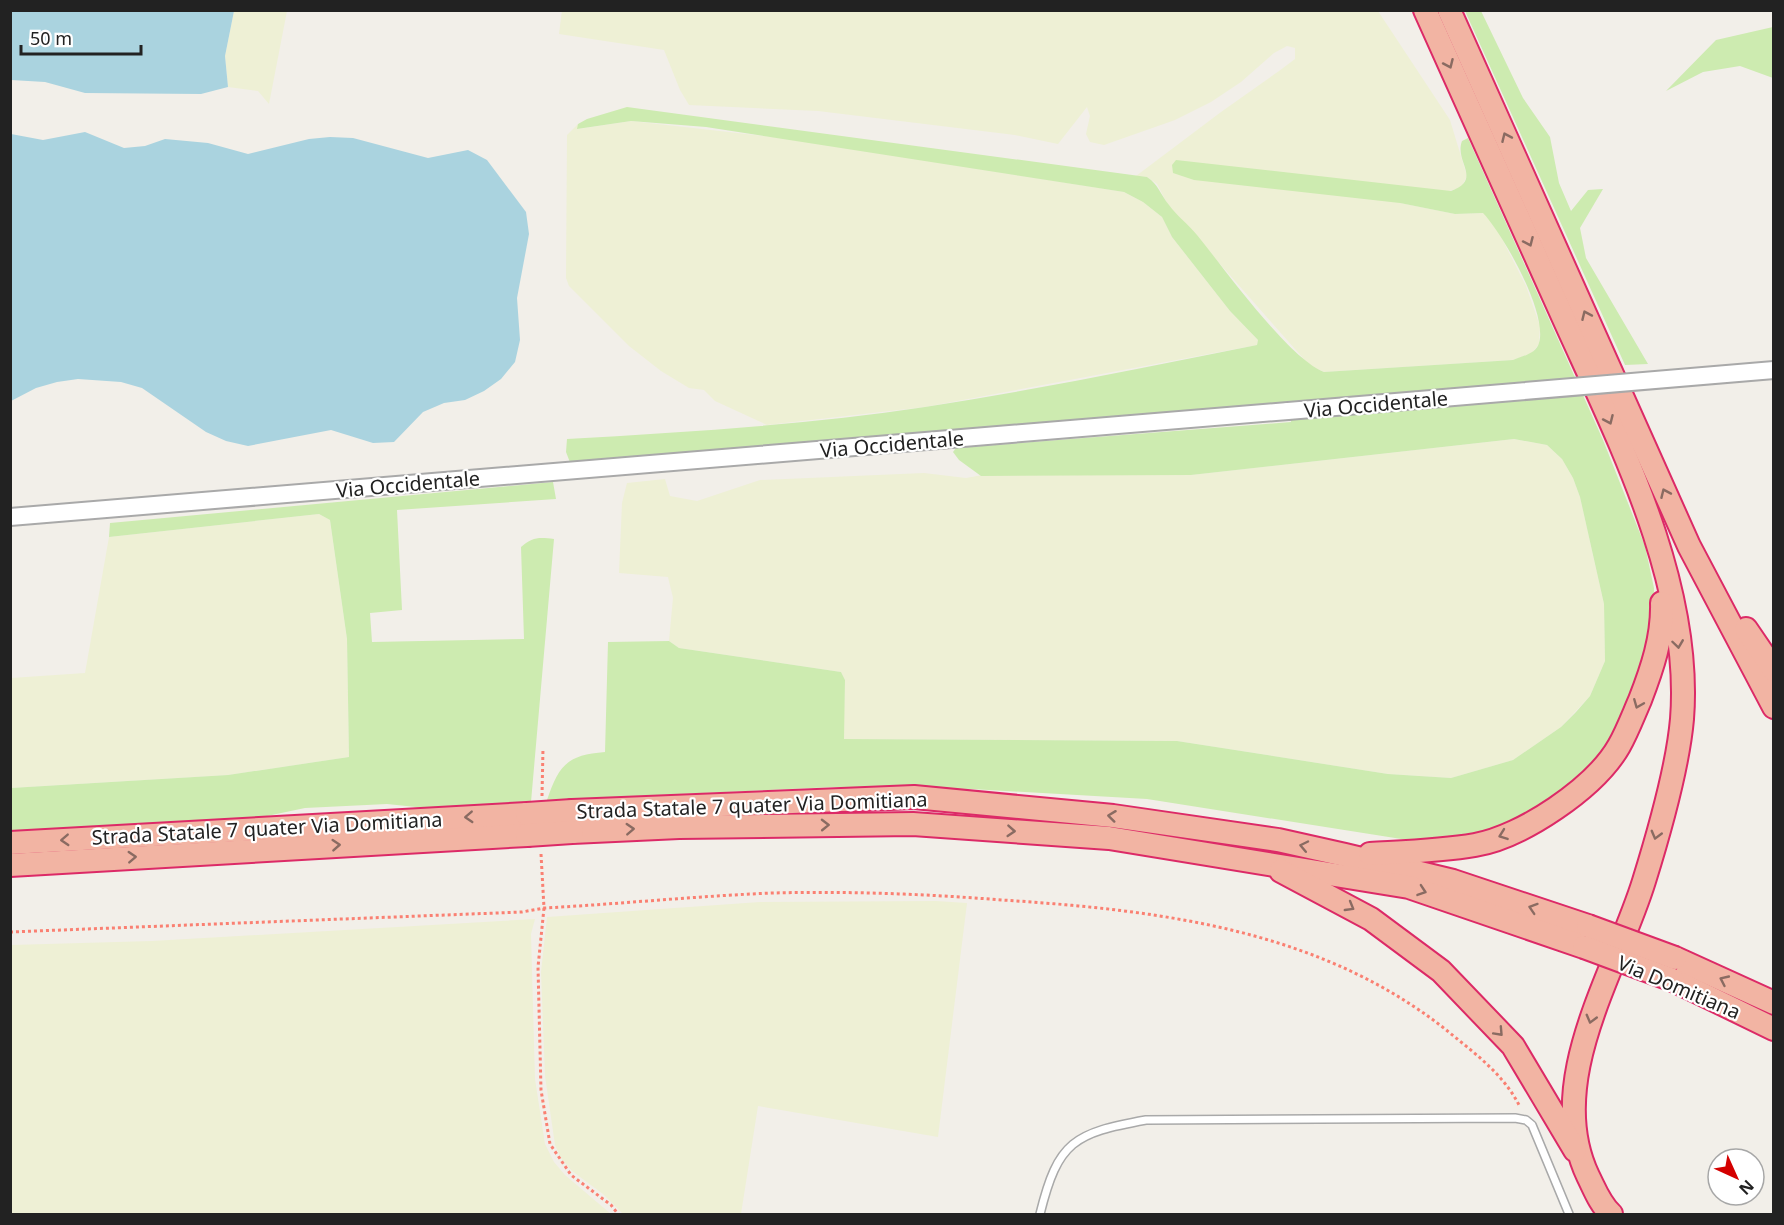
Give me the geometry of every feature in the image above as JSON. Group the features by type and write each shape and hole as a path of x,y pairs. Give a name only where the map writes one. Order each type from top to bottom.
{"highway":[{"path":"1425,10 1611,425 1660,545 1680,646 1682,719 1670,779 1643,883 1592,1016 1574,1096 1578,1155"},
{"path":"1449,10 1689,546 1773,707"},
{"path":"1345,855 1476,845 1519,829 1590,782 1618,748 1652,669 1663,623 1660,545"},
{"path":"1689,546 1773,670"},
{"name":"Strada Statale 7 quater Via Domitiana","path":"10,865 527,824 914,797 1113,816 1278,840 1453,881 1586,937"},
{"name":"Strada Statale 7 quater Via Domitiana","path":"572,821 679,826 913,824 1109,838 1261,861 1409,887 1586,937"},
{"name":"Strada Statale 7 quater Via Domitiana","path":"10,843 527,824"},
{"path":"1261,861 1371,919 1442,971 1513,1046 1578,1155 1602,1206 1611,1215"},
{"name":"Via Domitiana","path":"1586,937 1675,958 1773,1003"},
{"name":"Via Domitiana","path":"1586,937 1773,1029"}],"street":[{"name":"Via Occidentale","path":"10,517 1773,370"}],"lane":[{"path":"1040,1215 1052,1170 1062,1155 1077,1140 1103,1128 1146,1120 1526,1120 1535,1132 1569,1215"}],"path":[{"path":"10,932 408,918 522,912 544,908 773,893 928,895 1071,904 1209,923 1288,945 1357,974 1424,1012 1482,1059 1512,1092 1526,1120"},
{"path":"544,908 538,967 542,1090 549,1144 571,1175 611,1205 618,1215"}],"green space":[{"path":"562,10 1378,11 1450,120 1467,176 1461,188 1400,203 1455,214 1484,213 1495,225 1526,286 1540,326 1539,344 1532,353 1513,360 1324,372 1310,366 1168,205 1157,184 1147,177 1136,176 1295,59 1295,48 1287,46 1274,53 1241,82 1211,102 1175,120 1104,145 1090,142 1086,134 1090,116 1087,107 1058,144 1015,135 818,111 689,105 680,90 664,50 559,34"},
{"path":"234,11 287,11 269,104 258,91 228,87 225,56"},
{"path":"1465,11 1481,11 1523,98 1550,137 1559,183 1571,211 1588,190 1603,189 1580,228 1586,258 1648,364 1625,365"},
{"path":"1773,27 1773,78 1740,66 1703,72 1666,91 1716,40"},
{"path":"627,107 1147,177 1275,331 1309,363 1324,372 1513,360 1535,350 1539,343 1540,330 1531,294 1512,255 1492,223 1483,213 1455,214 1400,203 1194,180 1173,173 1172,165 1176,160 1451,191 1465,181 1466,169 1461,149 1462,141 1468,138 1603,440 1645,546 1654,588 1653,645 1606,756 1533,815 1469,837 1414,841 1147,799 972,789 834,787 547,800 556,778 566,764 582,756 605,752 608,642 669,641 679,648 841,672 845,680 844,739 1177,741 1388,774 1451,778 1513,760 1561,727 1590,696 1605,661 1604,604 1580,497 1573,478 1562,459 1547,445 1514,439 1191,475 981,476 959,460 953,452 956,448 1291,422 1292,402 571,465 566,452 567,439 792,423 925,407 1050,386 1257,345 1258,340 1230,311 1172,237 1162,217 1143,202 1124,192 706,127 631,121 577,129 578,124 587,119"},
{"path":"631,121 800,140 1124,192 1143,202 1162,217 1172,237 1230,311 1258,340 1257,345 925,407 767,425 715,401 704,390 689,388 661,371 629,346 569,286 566,278 567,135 578,124 578,129"},
{"path":"1514,439 1547,445 1562,459 1573,478 1580,497 1604,604 1605,661 1590,696 1561,727 1513,760 1451,778 1388,774 1177,741 843,739 845,680 841,672 679,648 669,641 673,598 668,577 619,573 622,503 627,483 665,479 670,496 697,501 760,480 924,473 966,478 988,474 1191,475"},
{"path":"553,482 556,499 397,510 402,610 370,613 372,642 524,639 521,547 536,539 554,539 531,802 435,809 387,804 305,808 248,820 11,834 11,788 228,775 349,757 347,639 330,520 319,514 109,537 110,523"},
{"path":"319,514 330,520 347,639 349,757 228,775 11,788 11,678 85,673 109,537"},
{"path":"936,901 967,903 938,1137 758,1106 741,1214 623,1214 603,1194 572,1171 561,1158 555,1145 545,1076 541,972 547,917 760,902"},
{"path":"535,919 531,934 535,1079 545,1144 554,1162 565,1175 611,1214 11,1214 11,945 152,941"}],"water":[{"path":"11,10 234,11 225,56 228,87 201,94 85,93 45,82 11,80"},
{"path":"85,132 124,148 145,146 165,139 208,143 248,154 309,139 330,137 353,138 428,158 468,150 487,160 526,212 529,234 517,298 520,340 515,362 501,379 484,391 465,400 444,403 423,412 394,442 373,443 331,430 248,446 226,441 206,432 142,388 121,382 78,379 57,382 36,388 11,401 11,134 43,140"}]}
